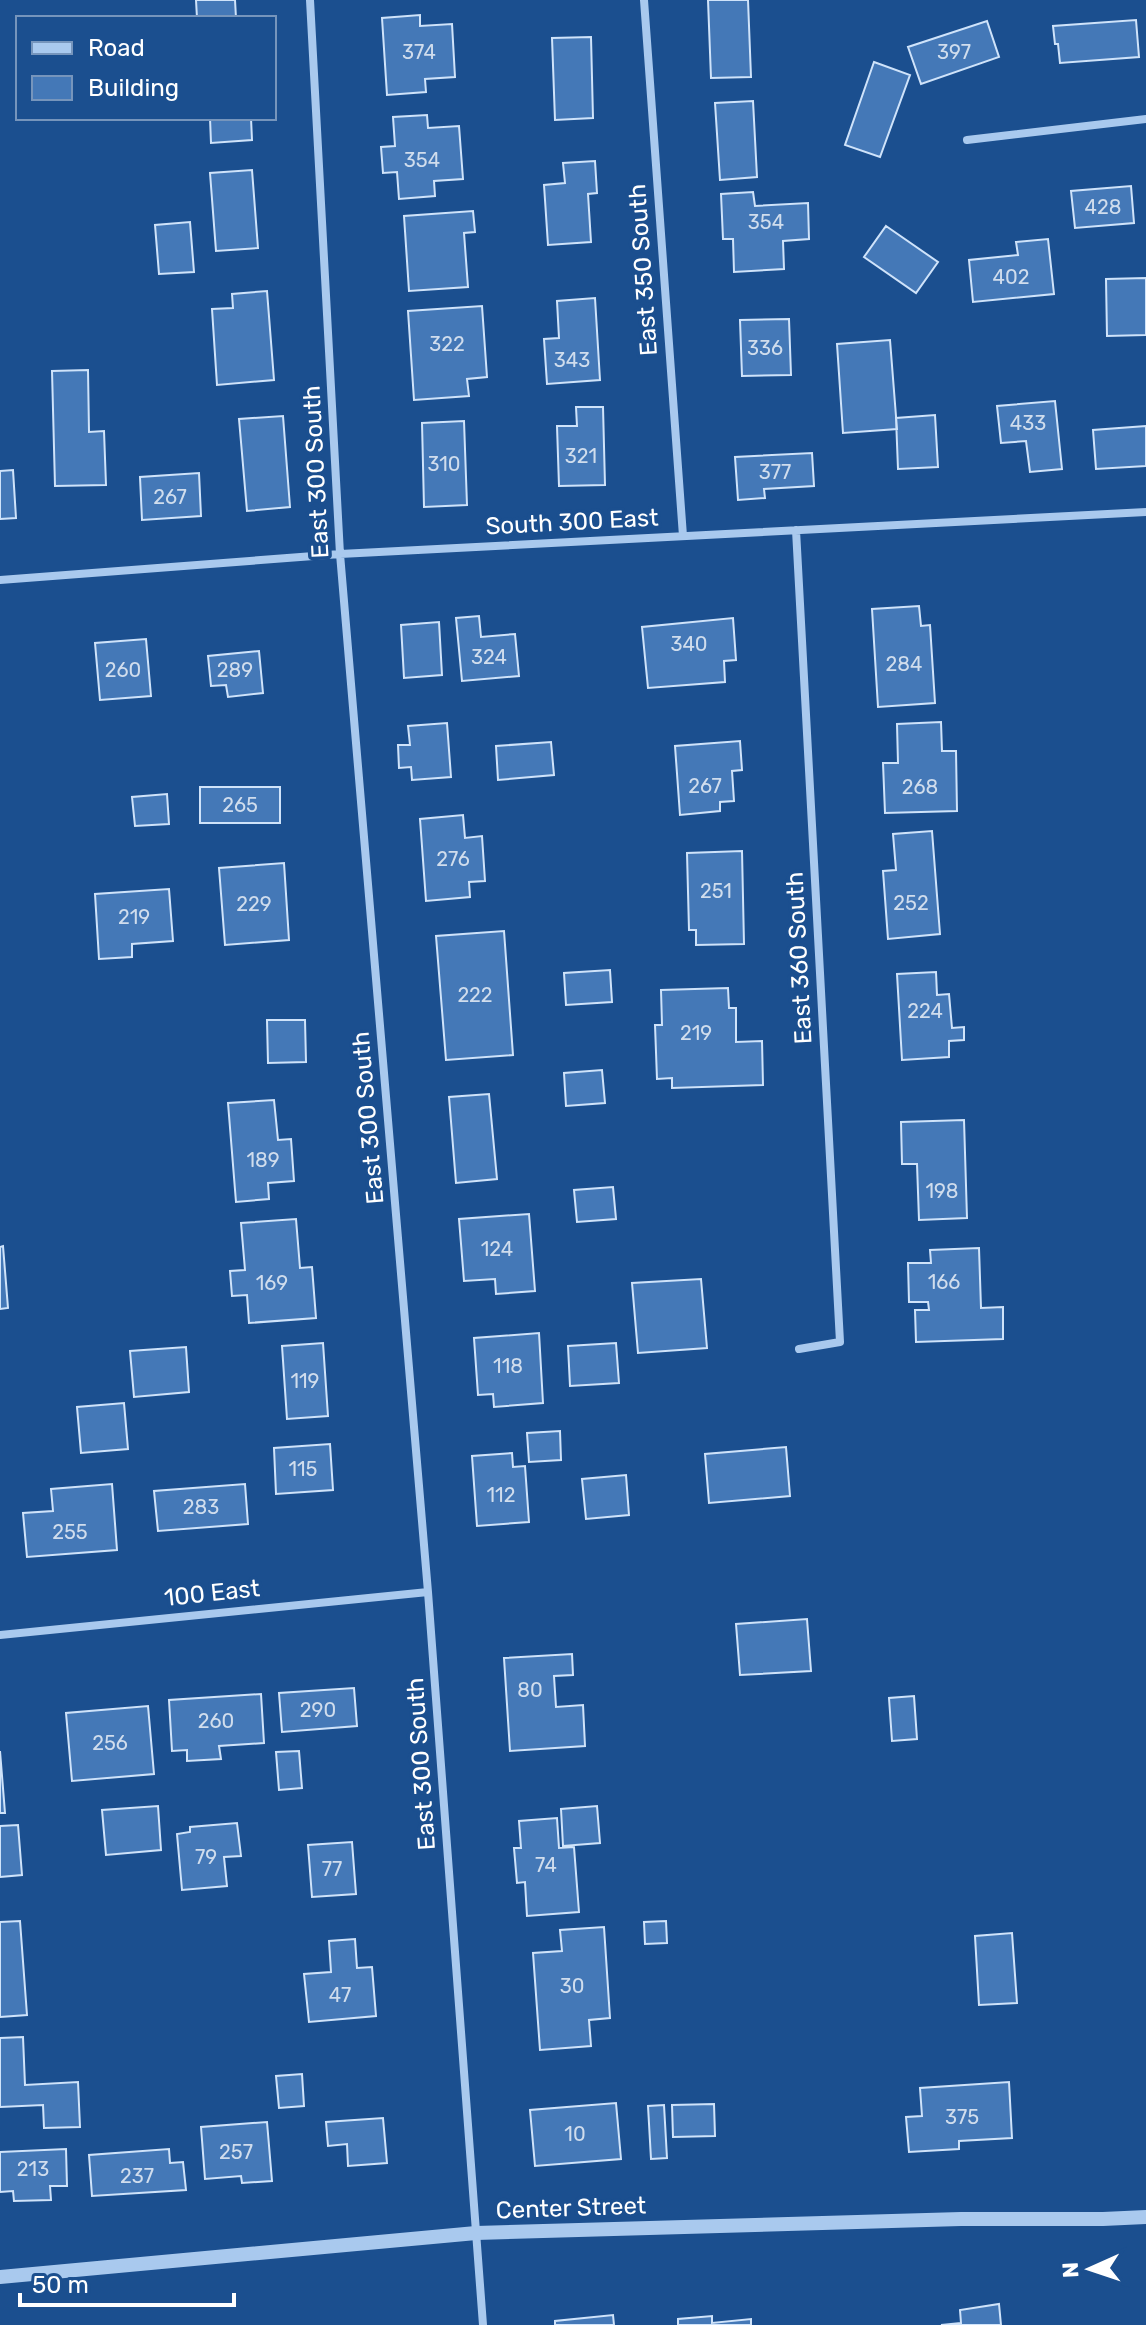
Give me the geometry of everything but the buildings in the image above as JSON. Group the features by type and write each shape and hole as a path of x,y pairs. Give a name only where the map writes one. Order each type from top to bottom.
{"street":[{"name":"East 300 South","path":"310,0 340,554 428,1592 483,2325"},
{"name":"East 350 South","path":"644,0 683,536"},
{"path":"967,140 1146,119"},
{"name":"South 300 East","path":"0,580 340,554 1146,512"},
{"name":"East 360 South","path":"796,530 840,1342 799,1349"},
{"name":"100 East","path":"0,1635 428,1592"},
{"name":"Center Street","path":"0,2277 476,2233 961,2219 1146,2217"}]}
